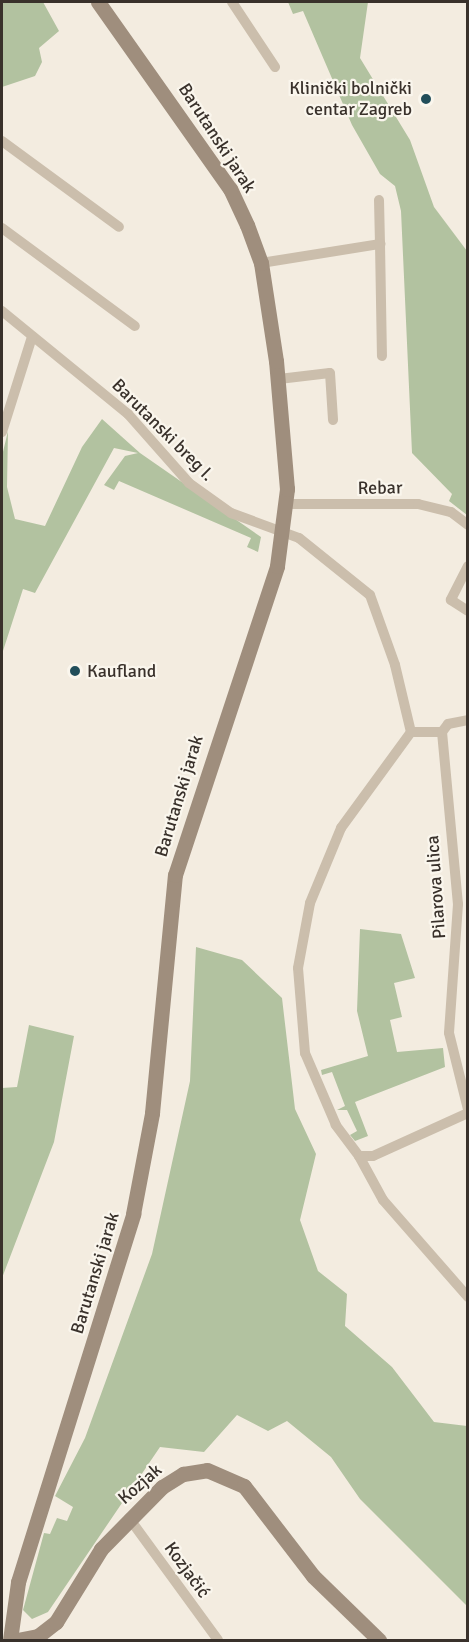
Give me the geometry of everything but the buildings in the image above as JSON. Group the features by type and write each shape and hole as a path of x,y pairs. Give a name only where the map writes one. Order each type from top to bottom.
{"street":[{"name":"Barutanski jarak","path":"10,1641 18,1582 119,1265 145,1158 175,875 277,566 286,504 279,379 261,263 230,189 98,2"},
{"path":"232,2 275,67"},
{"path":"2,141 119,227"},
{"path":"379,200 382,356"},
{"path":"2,228 135,326"},
{"path":"261,263 380,244"},
{"name":"Barutanski breg I.","path":"2,311 128,414 189,483 231,513 284,530"},
{"path":"2,432 32,337"},
{"path":"279,379 330,373 333,420"},
{"name":"Rebar","path":"286,504 427,505 451,512 468,525"},
{"path":"284,530 370,595 395,665 411,732 341,828 310,903 298,968 305,1053 336,1125 359,1156 383,1200 468,1297"},
{"path":"468,566 451,600 468,611"},
{"path":"411,732 442,732 448,724 468,720"},
{"name":"Pilarova ulica","path":"442,732 458,904 449,1032 468,1111"},
{"path":"359,1156 373,1156 468,1111"},
{"name":"Kozjak","path":"17,1641 38,1636 56,1622 101,1549 129,1518 183,1474 226,1474 250,1492 313,1576 379,1641"},
{"name":"Kozjačić","path":"129,1518 218,1641"}],"green space":[{"path":"2,2 43,2 59,31 39,48 42,62 35,76 2,87"},
{"path":"288,2 368,2 360,58 410,140 434,207 467,251 467,515 449,501 452,494 412,453 401,211 395,186 380,174 352,125 303,11 293,14"},
{"path":"102,419 140,453 261,537 258,552 247,547 251,538 119,481 114,490 104,485 125,456 138,453 114,448 35,593 23,589 2,654 2,456 8,431 7,487 15,519 45,526 82,447"},
{"path":"360,929 401,934 415,978 394,983 402,1017 390,1020 397,1052 443,1048 445,1067 355,1102 368,1136 355,1141 350,1135 357,1131 347,1110 337,1110 345,1106 332,1072 322,1075 321,1070 368,1056 357,1011"},
{"path":"196,947 242,960 282,998 295,1109 316,1154 300,1220 318,1271 347,1294 345,1326 392,1367 434,1422 467,1426 467,1606 360,1499 331,1457 287,1421 268,1431 237,1415 204,1452 160,1447 48,1612 32,1619 23,1610 44,1533 50,1534 57,1518 67,1521 73,1507 55,1496 85,1438 152,1254 190,1081"},
{"path":"29,1025 74,1036 54,1142 2,1278 2,1088 17,1087"}],"place":[{"name":"Klinički bolnički centar Zagreb","path":"426,99"},
{"name":"Kaufland","path":"75,671"}]}
